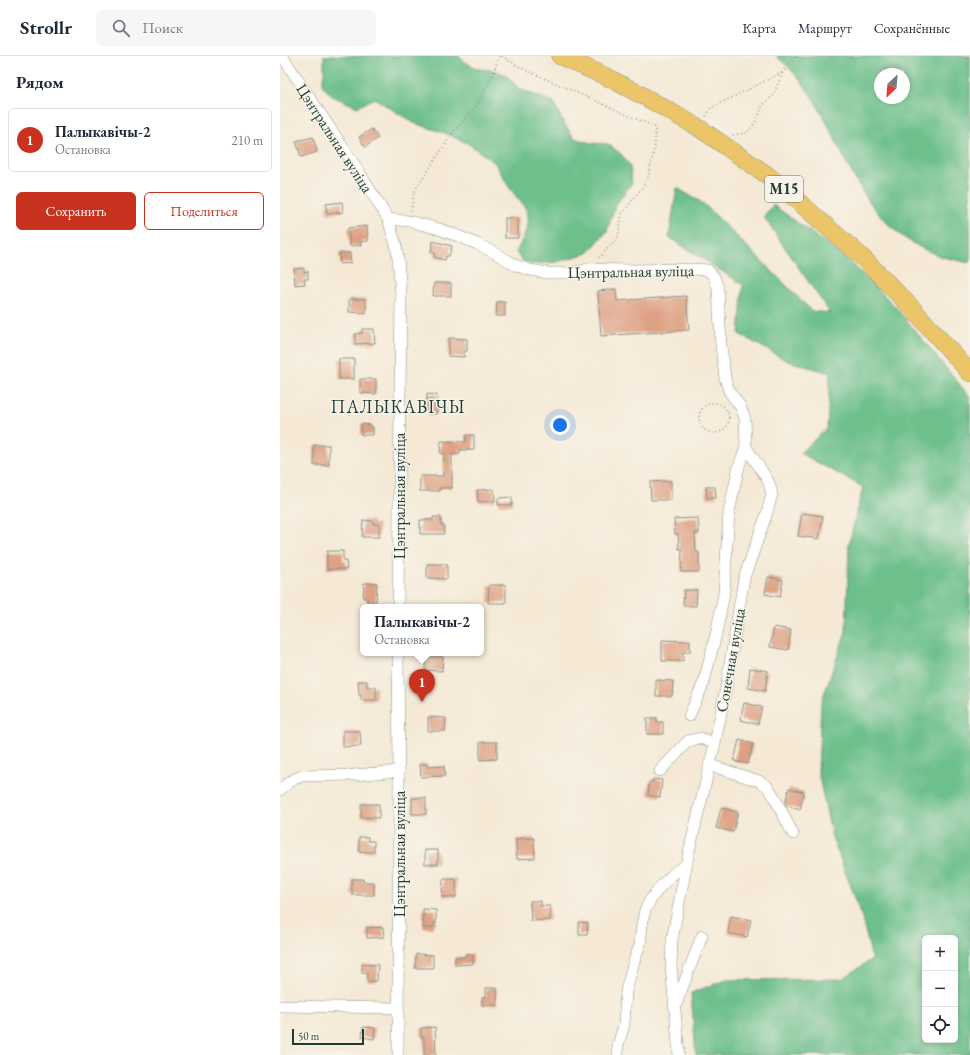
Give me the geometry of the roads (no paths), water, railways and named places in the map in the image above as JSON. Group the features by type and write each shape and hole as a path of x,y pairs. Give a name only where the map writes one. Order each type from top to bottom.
{"highway":[{"name":"М15","path":"560,56 609,78 645,97 716,138 770,176 862,257 912,308 970,373"}],"street":[{"name":"Цэнтральная вуліца","path":"282,56 354,164 388,219 396,245 401,295 398,604"},
{"name":"Цэнтральная вуліца","path":"388,219 409,221 439,229 497,254 515,265 530,270 548,273 571,273 588,269 708,270 714,277 718,288 721,346 725,378 729,391 740,406 745,418 746,447"},
{"path":"689,716 704,682 717,630 724,593 729,512 739,466 746,447"},
{"name":"Сонечная вуліца","path":"679,1055 671,966 672,940 686,865 715,743 727,682 744,578 767,513 772,494 769,483 746,447"},
{"name":"Цэнтральная вуліца","path":"398,656 398,1055"},
{"path":"660,771 688,741 700,738 715,743"},
{"path":"709,765 760,781 767,786 793,834"},
{"path":"280,790 292,780 302,776 353,775 399,771"},
{"path":"618,1055 618,1045 624,1025 626,991 640,944 645,910 660,886 675,872 686,865"},
{"path":"675,1006 702,936"},
{"path":"280,1006 398,1008"}],"place":[{"name":"Палыкавічы-2","path":"422,702"}],"district":[{"name":"ПАЛЫКАВІЧЫ","path":"398,407"}]}
